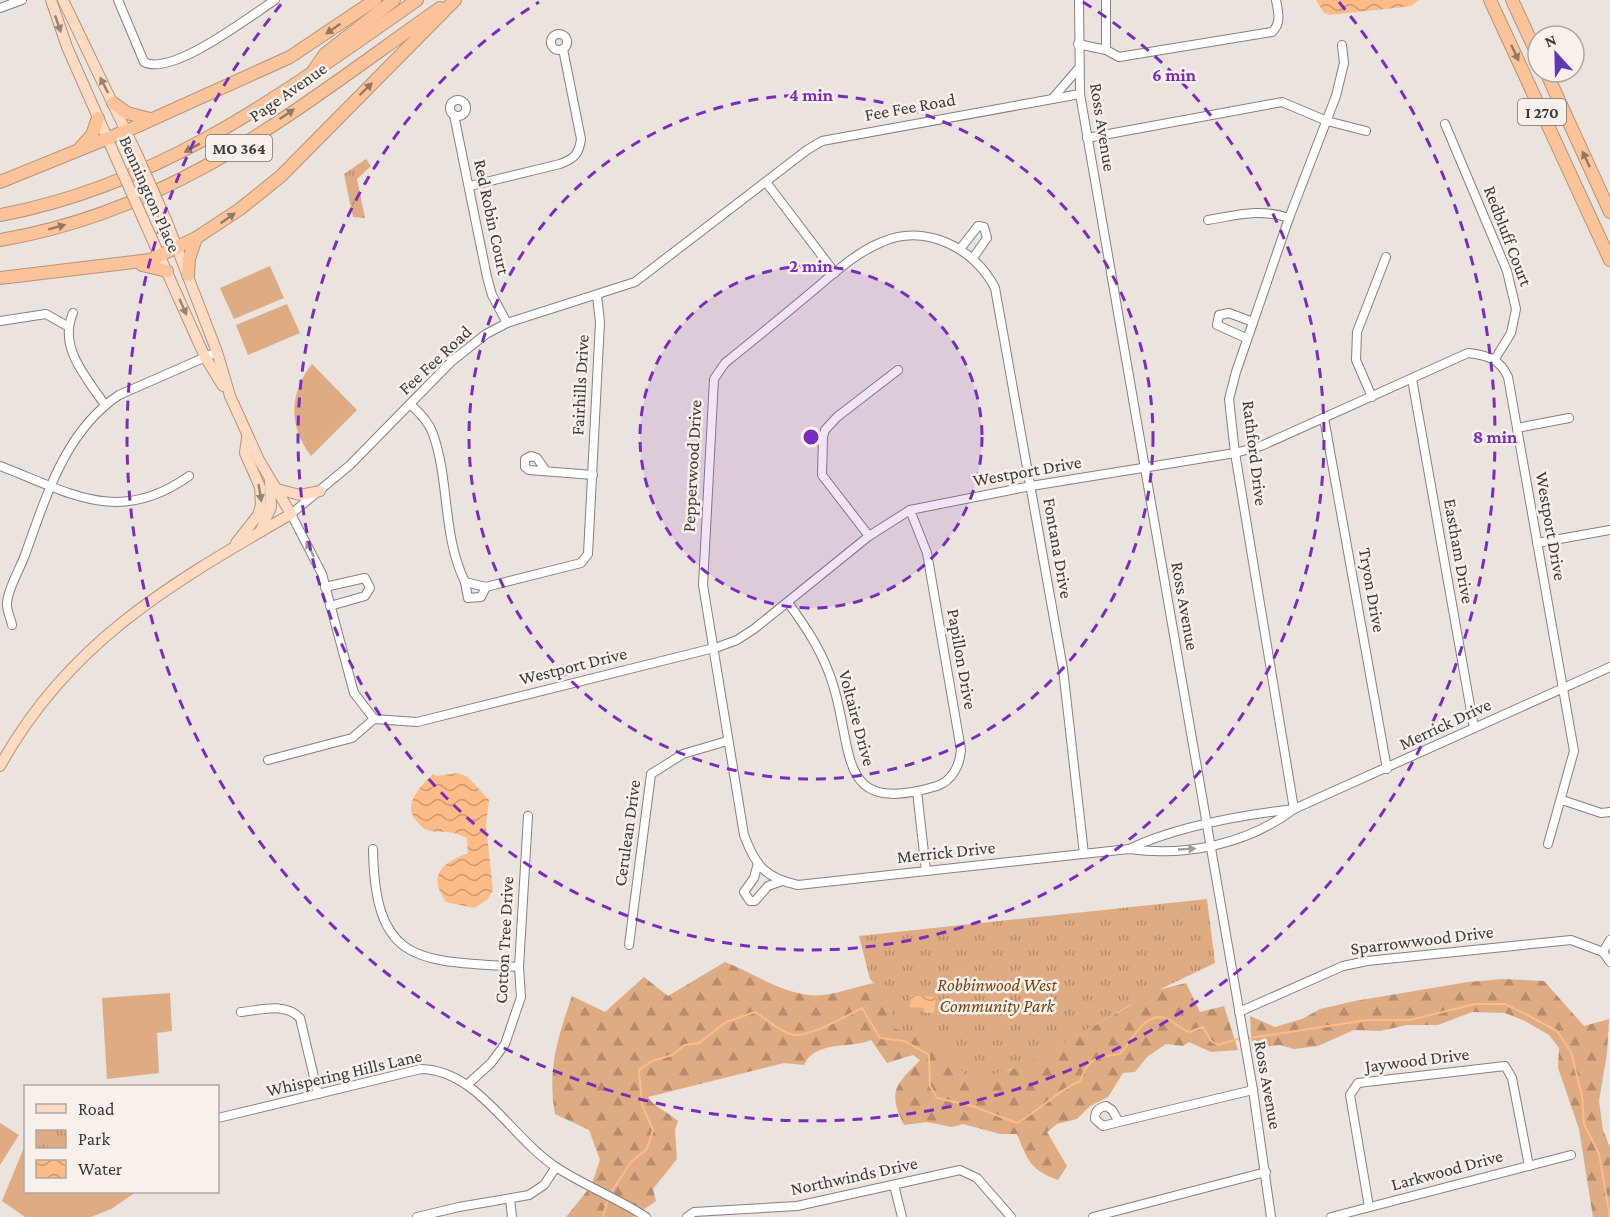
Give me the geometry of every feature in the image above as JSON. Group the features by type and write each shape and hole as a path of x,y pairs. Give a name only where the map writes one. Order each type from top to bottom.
{"highway":[{"path":"0,182 152,119 290,57 375,0"},
{"path":"310,76 325,54 394,0"},
{"name":"Page Avenue","path":"0,215 82,195 144,172 209,139 310,76 417,0"},
{"path":"0,278 129,263 160,256 196,238 240,209 281,176 453,0"},
{"name":"Page Avenue","path":"0,240 95,216 193,175 239,148 453,0"},
{"name":"I 270","path":"1490,0 1610,260"},
{"path":"1512,0 1526,30"},
{"name":"I 270","path":"1551,84 1610,212"},
{"path":"113,103 131,115 152,119"},
{"path":"78,150 92,135 98,118"},
{"path":"188,275 189,259 196,238"},
{"path":"129,263 167,271"}],"main road":[{"name":"Bennington Place","path":"51,0 67,47 205,357 230,396"},
{"name":"Bennington Place","path":"63,0 126,130 178,248 217,352 230,396 247,437 291,514"},
{"path":"231,549 258,515 261,505 260,488 245,453 247,437"},
{"path":"260,532 271,507 270,478"},
{"path":"277,489 300,495 320,491"},
{"name":"Fee Fee Road","path":"0,766 37,708 81,658 128,617 231,549 291,514"}],"street":[{"path":"0,8 21,0"},
{"path":"118,0 144,62 151,64 190,55 275,0"},
{"name":"Ross Avenue","path":"1079,0 1080,94 1253,1090 1271,1217"},
{"path":"1106,0 1106,50"},
{"path":"1078,44 1106,50 1119,57 1272,32 1278,27 1279,20 1276,0"},
{"name":"Rathford Drive","path":"1294,809 1229,399 1246,338 1342,75 1344,63 1342,45"},
{"path":"470,186 573,160 579,150 581,139 563,49"},
{"path":"1053,98 1078,69"},
{"name":"Fee Fee Road","path":"291,514 320,491 411,405 452,361 486,334 507,323 635,282 653,271 822,141 1080,94"},
{"path":"1088,138 1282,102 1327,121 1366,131"},
{"name":"Red Robin Court","path":"454,115 492,296 507,323"},
{"name":"Redbluff Court","path":"1445,124 1507,271 1516,309 1511,333 1495,359"},
{"path":"766,182 835,273"},
{"path":"1208,220 1269,211 1289,218"},
{"path":"960,249 974,228 984,227 987,238 973,258"},
{"name":"Pepperwood Drive","path":"769,874 758,863 744,835 703,585 714,379 725,363 835,273 881,242 892,239 926,238 944,241 973,258"},
{"path":"1372,397 1356,360 1357,332 1386,257"},
{"name":"Fontana Drive","path":"973,258 990,278 998,298 1064,674 1084,854"},
{"name":"Fairhills Drive","path":"465,582 486,587 564,569 586,560 593,475 600,322 597,296"},
{"path":"73,313 67,326 72,354 105,405"},
{"path":"1246,338 1221,328 1217,324 1219,315 1229,313 1253,322"},
{"path":"0,321 46,314 67,326"},
{"path":"12,625 7,603 51,485 70,447 105,405 120,395 217,352"},
{"name":"Westport Drive","path":"375,719 417,722 737,640 789,604 869,536 910,510 1031,486 1236,453 1261,446 1468,353 1495,359 1503,367 1508,377 1574,751 1562,800"},
{"path":"869,536 822,475 823,437 825,430 835,419 898,370"},
{"name":"Eastham Drive","path":"1412,379 1474,728"},
{"path":"411,405 424,417 433,432 439,457 445,510 459,571 465,582 468,597 474,599 481,597 486,587"},
{"name":"Tryon Drive","path":"1324,418 1387,769"},
{"path":"1517,428 1569,418"},
{"path":"0,466 94,501 116,504 146,499 171,490 189,476"},
{"path":"546,471 593,475"},
{"name":"Papillon Drive","path":"910,510 927,553 961,750 958,767 951,776 941,785 917,791"},
{"path":"268,760 352,738 375,719 354,693 325,587 312,552 291,514"},
{"path":"1537,543 1610,530"},
{"path":"325,587 365,578 370,588 364,596 330,606"},
{"name":"Voltaire Drive","path":"789,604 822,655 835,689 850,765 857,780 871,790 884,794 917,791"},
{"name":"Merrick Drive","path":"1129,849 1144,842 1206,825 1294,809 1610,667"},
{"name":"Cerulean Drive","path":"629,945 651,774 683,754 727,741"},
{"path":"917,791 926,871"},
{"path":"1548,844 1562,800 1601,813 1610,812"},
{"name":"Merrick Drive","path":"769,874 782,881 798,885 1129,849 1147,852 1211,848 1281,820 1294,809"},
{"name":"Cotton Tree Drive","path":"468,1084 490,1063 506,1041 521,997 519,967 528,816"},
{"path":"373,849 379,908 389,931 404,947 422,957 434,960 519,967"},
{"path":"758,863 754,878 744,892 750,901 755,901 768,886 782,881"},
{"name":"Sparrowwood Drive","path":"1239,1012 1343,966 1367,961 1571,940 1603,952"},
{"path":"1610,940 1603,952 1610,962"},
{"path":"241,1012 282,1008 293,1010 300,1018 318,1094"},
{"name":"Jaywood Drive","path":"1369,1207 1350,1095 1358,1083 1505,1066 1512,1078 1529,1166"},
{"name":"Whispering Hills Lane","path":"219,1118 421,1069 438,1069 468,1084 526,1143 556,1167 646,1217"},
{"path":"1119,1122 1253,1090"},
{"name":"Larkwood Drive","path":"1331,1217 1571,1155"},
{"path":"417,1217 459,1206 510,1199 537,1191 556,1167"},
{"name":"Northwinds Drive","path":"687,1217 694,1212 797,1206 960,1170 982,1182 1010,1216"},
{"path":"1093,1217 1266,1172"},
{"path":"894,1185 902,1217"},
{"path":"510,1199 512,1217"}],"green space":[{"path":"366,159 371,166 357,179 365,218 353,217 344,174"},
{"path":"270,266 284,298 234,319 220,288"},
{"path":"287,304 300,333 248,355 236,325"},
{"path":"312,364 357,410 311,456 298,433 294,410 299,386"},
{"name":"Robbinwood West Community Park","path":"1207,899 1215,963 1146,996 1022,1067 999,1072 974,1084 936,1042 908,1035 895,1028 890,1000 870,979 859,936"},
{"path":"725,962 776,986 808,995 832,994 874,983 947,1052 964,1072 1010,1070 1042,1055 1131,1005 1131,990 1158,990 1186,983 1200,1012 1224,1006 1238,1050 1211,1052 1189,1042 1183,1046 1166,1044 1147,1057 1135,1072 1123,1073 1108,1097 1090,1106 1077,1119 1057,1124 1047,1132 1067,1166 1058,1180 1035,1168 1017,1134 1000,1134 963,1124 952,1127 927,1122 904,1125 895,1096 900,1083 920,1060 913,1055 887,1063 871,1040 824,1048 809,1057 804,1065 784,1063 648,1097 678,1121 675,1130 677,1159 653,1189 656,1201 633,1217 566,1217 591,1186 600,1160 589,1130 555,1114 552,1082 555,1054 572,996 605,1012 644,977 668,996"},
{"path":"1503,979 1544,981 1584,1026 1609,1019 1607,1053 1599,1101 1603,1130 1610,1147 1610,1217 1593,1217 1579,1129 1558,1068 1559,1048 1549,1035 1525,1021 1505,1013 1472,1012 1438,1025 1407,1025 1380,1031 1354,1030 1318,1046 1294,1049 1280,1045 1252,1048 1250,1016 1275,1027 1302,1019 1320,1009 1355,1001 1468,982"},
{"path":"170,993 172,1031 157,1033 159,1073 107,1079 102,998"},
{"path":"0,1123 19,1135 0,1165"},
{"path":"24,1147 24,1193 135,1193 111,1209 91,1217 25,1217 2,1201"}],"water":[{"path":"1316,0 1419,0 1411,6 1330,15 1324,13"},
{"path":"457,773 468,777 489,800 486,826 493,890 487,900 474,908 446,902 440,893 438,884 440,871 451,861 468,853 467,838 423,828 415,819 411,807 415,795 433,774 437,776"},
{"path":"911,995 936,997 934,1013 924,1013 924,1008 910,1007"}],"waterway":[{"path":"1250,1038 1367,1020 1410,1020 1475,1004 1505,1004 1557,1031 1571,1052 1582,1096 1584,1124 1599,1154 1610,1217"},
{"path":"612,1191 631,1162 647,1149 653,1130 642,1105 639,1070 652,1061 672,1055 685,1045 699,1043 726,1022 755,1012 780,1029 796,1035 820,1029 862,1008 880,1038 905,1041 929,1055 930,1086 937,1098 972,1106 1017,1123 1080,1081 1087,1067 1094,1060 1120,1054 1140,1028 1152,1018 1168,1019 1189,1032 1203,1027 1211,1041 1218,1045 1238,1039"},
{"path":"603,1217 607,1202"}]}
